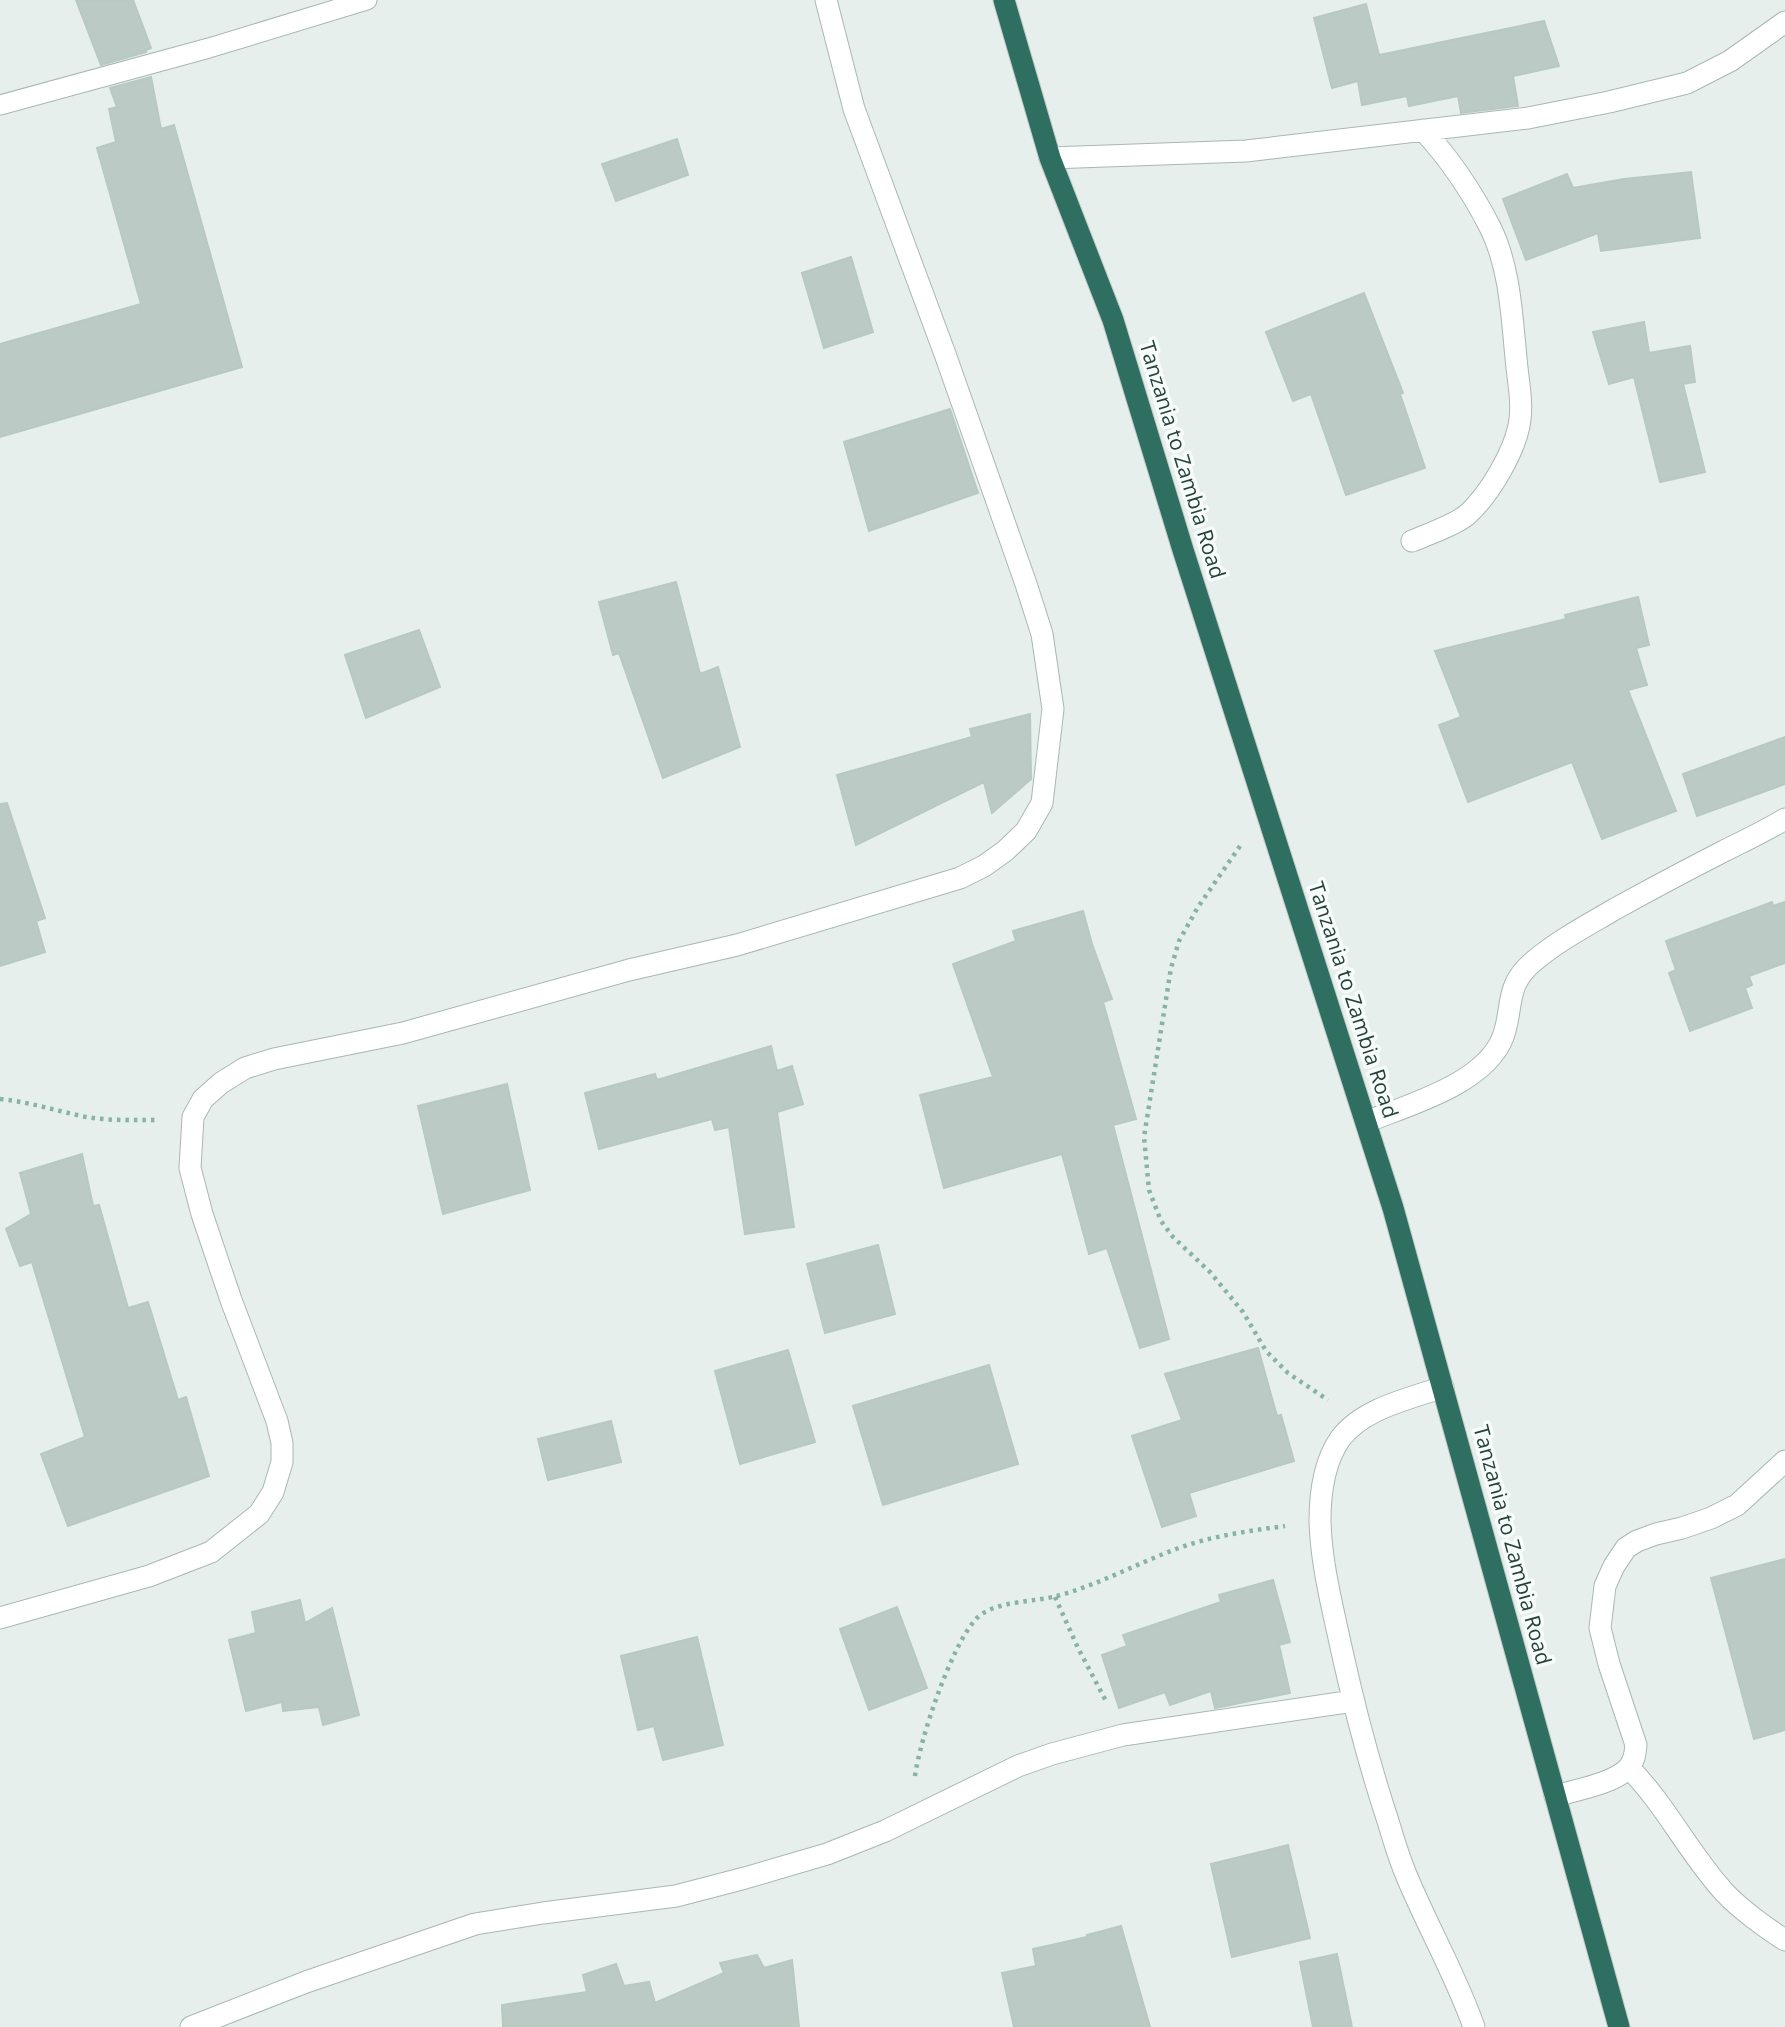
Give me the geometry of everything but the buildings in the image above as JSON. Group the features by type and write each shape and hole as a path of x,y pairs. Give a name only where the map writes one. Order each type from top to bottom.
{"highway":[{"name":"Tanzania to Zambia Road","path":"1004,0 1050,158 1113,320 1183,550 1393,1208 1619,2027"}],"street":[{"path":"0,1618 149,1576 211,1552 259,1514 276,1485 282,1462 282,1443 202,1214 190,1168 193,1116 203,1099 221,1083 245,1068 274,1059 403,1033 629,970 737,945 960,878 1005,851 1026,831 1035,816 1044,792 1053,709 1042,634 1022,571 855,108 826,0"},
{"path":"1050,158 1245,151 1528,118 1687,83 1730,61 1785,22"},
{"path":"1412,541 1466,516 1482,499 1509,452 1519,426 1521,409 1513,323 1503,260 1490,228 1442,151 1423,130"},
{"path":"1366,1122 1439,1093 1476,1071 1502,1040 1507,1025 1508,1008 1516,983 1525,968 1556,944 1669,879 1785,819"},
{"path":"1443,1387 1385,1408 1350,1428 1339,1440 1332,1456 1323,1485 1320,1521 1326,1582 1373,1777 1404,1871 1462,1994 1474,2027"},
{"path":"1555,1796 1613,1779 1629,1768 1635,1757 1636,1745 1600,1628 1605,1586 1626,1548 1656,1534 1711,1518 1737,1505 1783,1470"},
{"path":"191,2027 306,1982 475,1924 687,1893 827,1854 886,1831 1018,1766 1052,1754 1123,1735 1353,1701"},
{"path":"1629,1768 1658,1801 1727,1894 1785,1940"}],"lane":[{"path":"0,105 209,48 367,0"}],"path":[{"path":"1266,809 1198,907 1179,941 1171,968 1144,1137 1149,1190 1161,1220 1173,1237 1219,1282 1273,1358 1299,1381 1362,1419"},
{"path":"0,1099 116,1121 193,1116"},
{"path":"917,1814 913,1789 923,1739 952,1660 964,1635 978,1616 1014,1602 1055,1597 1212,1537 1320,1521"},
{"path":"1055,1597 1123,1735"}]}
